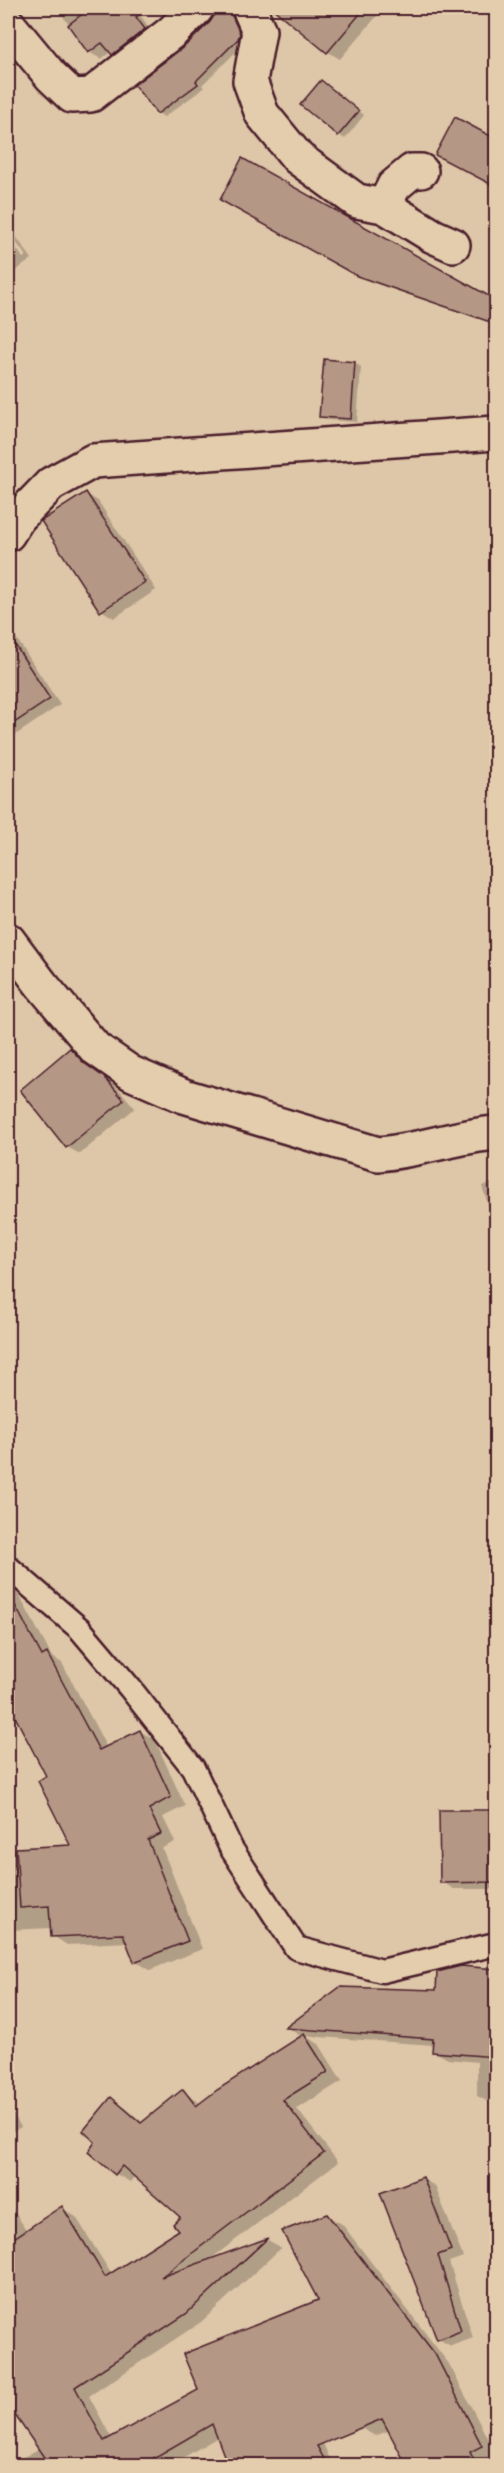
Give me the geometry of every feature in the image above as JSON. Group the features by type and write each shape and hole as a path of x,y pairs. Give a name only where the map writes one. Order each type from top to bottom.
{"street":[{"path":"8,24 51,76 72,96 91,95 172,32 197,8"},
{"path":"249,8 260,31 250,81 262,114 298,158 357,201 384,206 434,236 453,244"},
{"path":"384,206 394,186 412,171 421,171"},
{"path":"8,534 18,518 51,484 93,462 496,433"},
{"path":"8,940 41,984 95,1048 131,1073 184,1096 378,1154 406,1152 476,1134 496,1133"}],"lane":[{"path":"8,1567 80,1629 193,1768 231,1848 296,1948 382,1971 496,1944"}],"building":[{"path":"75,8 149,8 136,17 145,29 112,55 102,43 88,53 68,25 81,15"},
{"path":"215,8 224,8 232,16 240,33 238,39 196,81 198,84 157,114 134,85 185,46 210,22 215,14"},
{"path":"272,8 365,8 327,53"},
{"path":"321,80 359,111 338,136 300,105"},
{"path":"455,117 496,139 496,187 435,155"},
{"path":"242,158 496,300 496,324 357,276 220,200"},
{"path":"324,359 355,362 351,419 319,417"},
{"path":"86,492 145,582 100,612 41,521"},
{"path":"8,634 50,699 8,727"},
{"path":"70,1048 84,1063 105,1078 124,1100 66,1148 20,1090"},
{"path":"8,1592 42,1656 47,1653 99,1750 140,1730 171,1797 149,1809 161,1834 148,1840 188,1941 134,1962 123,1934 51,1937 49,1906 20,1908 16,1848 70,1845 38,1781 46,1776 8,1703"},
{"path":"439,1810 496,1810 496,1882 440,1883"},
{"path":"461,1966 496,1969 496,2057 432,2052 433,2039 285,2028 340,1987 436,1990 437,1972"},
{"path":"304,2034 328,2072 283,2100 324,2153 161,2277 268,2238 186,2314 75,2387 104,2441 198,2390 183,2354 318,2300 282,2231 327,2214 435,2354 482,2446 470,2452 477,2466 407,2466 382,2419 317,2446 328,2466 228,2466 212,2424 140,2466 50,2466 8,2405 8,2242 62,2206 105,2277 178,2230 173,2224 180,2217 122,2166 115,2175 88,2152 95,2142 83,2131 111,2097 141,2123 183,2089 196,2106"},
{"path":"423,2177 451,2250 438,2255 461,2331 437,2340 380,2193"}]}
